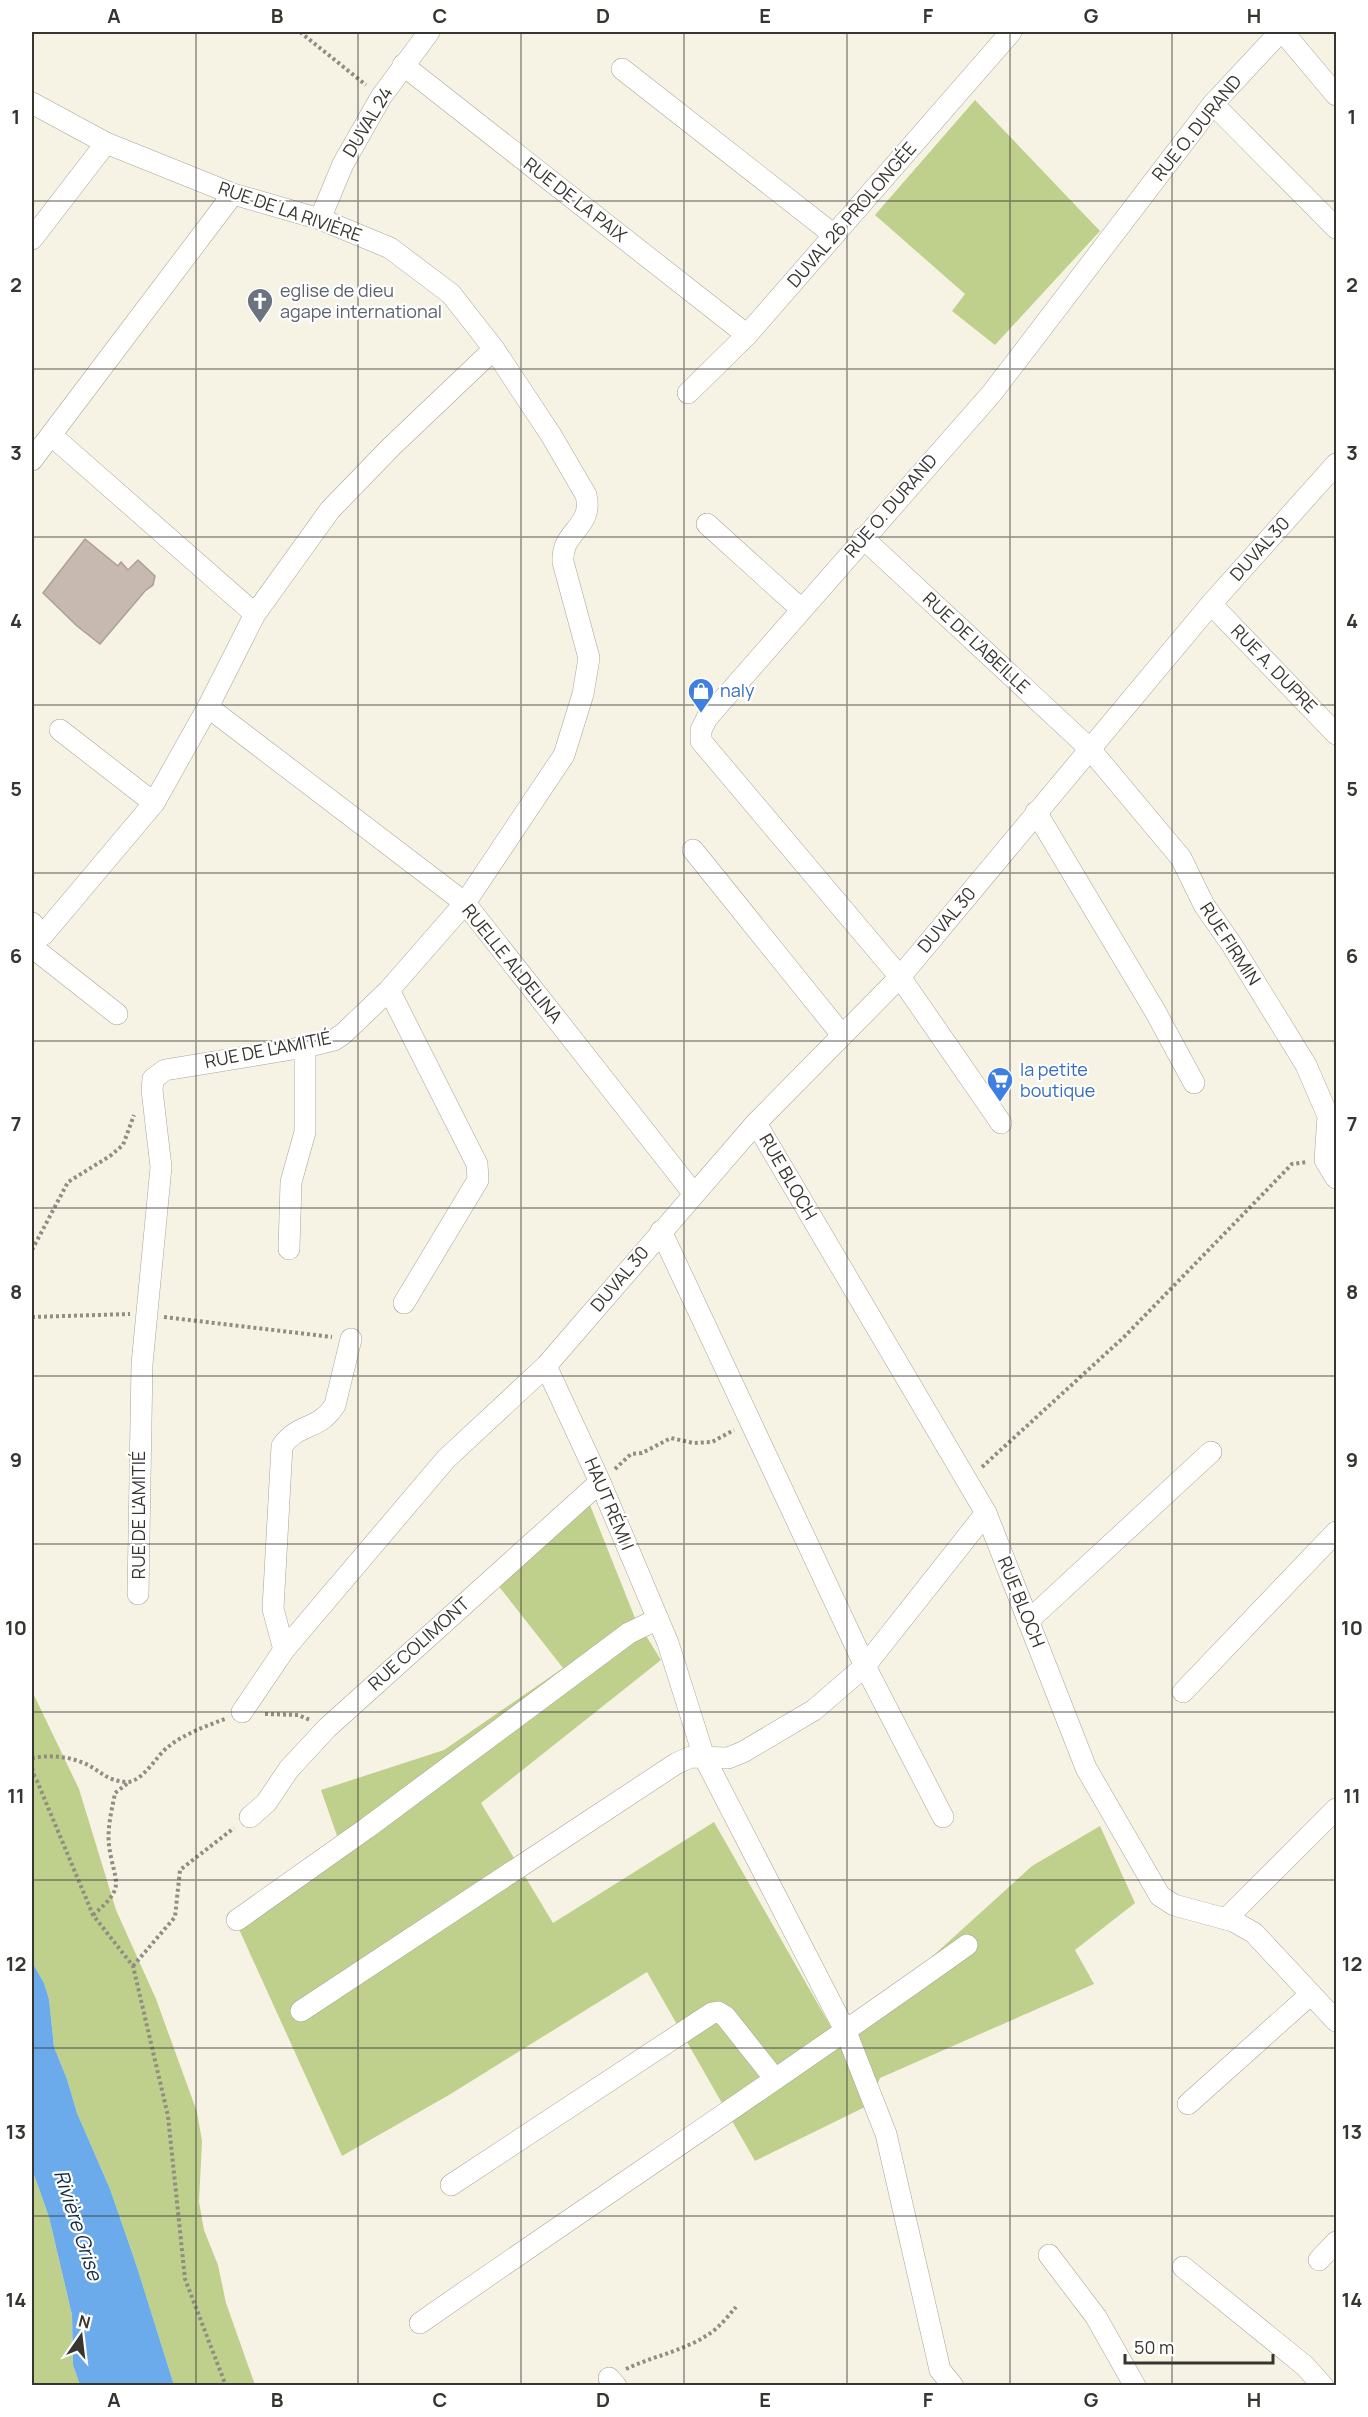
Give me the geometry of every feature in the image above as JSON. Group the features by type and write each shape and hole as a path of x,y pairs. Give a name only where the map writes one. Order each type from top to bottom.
{"street":[{"name":"DUVAL 24","path":"320,219 343,164 381,97 429,32"},
{"name":"DUVAL 26 PROLONGÉE","path":"688,393 747,335 1011,32"},
{"path":"1282,32 1336,95"},
{"name":"RUE O. DURAND","path":"900,977 701,741 701,730 707,718 801,609 992,393 1213,104 1282,32"},
{"name":"RUE DE LA PAIX","path":"403,65 747,335"},
{"path":"622,69 834,236"},
{"name":"RUE DE LA RIVIÈRE","path":"32,103 106,143 233,194 320,219 390,248 451,294 494,349 551,435 586,495"},
{"path":"1213,104 1336,228"},
{"path":"32,239 106,143"},
{"path":"32,460 233,194"},
{"path":"117,1014 34,938 154,803 208,707 255,614 330,510 391,447 494,349"},
{"path":"51,435 255,614"},
{"name":"DUVAL 30","path":"242,1712 284,1650 446,1459 546,1366 756,1123 900,977 1211,604 1336,464"},
{"name":"RUE DE L'AMITIÉ","path":"138,1594 140,1412 146,1314 161,1167 152,1090 153,1079 165,1070 305,1047 334,1040 343,1035 389,990 465,903 564,755 583,694 589,658 562,551 567,540 587,515 589,507 586,495"},
{"path":"707,524 801,609"},
{"name":"RUE DE L'ABEILLE","path":"863,538 1089,748"},
{"name":"RUE A. DUPRE","path":"1211,604 1336,734"},
{"name":"RUELLE ALDELINA","path":"208,707 465,903 694,1194"},
{"path":"60,730 154,803"},
{"name":"RUE FIRMIN","path":"1089,748 1181,858 1204,905 1232,945 1306,1065 1328,1116 1325,1160"},
{"path":"1036,812 1149,1001 1194,1083"},
{"path":"693,849 842,1035"},
{"path":"900,977 1001,1123"},
{"path":"389,990 477,1164 479,1173 478,1180 404,1303"},
{"path":"289,1250 291,1182 305,1132 305,1047"},
{"name":"RUE BLOCH","path":"756,1123 986,1513 1086,1768 1160,1896 1174,1905 1226,1919 1254,1933 1336,2021"},
{"path":"1325,1160 1336,1178"},
{"path":"662,1231 865,1666 943,1817"},
{"path":"284,1650 273,1609 282,1446 298,1430 322,1422 330,1414 335,1405 351,1339"},
{"name":"HAUT RÉMI I","path":"546,1366 600,1482 668,1643 704,1757 846,2032 886,2134 940,2370 953,2385"},
{"path":"1028,1621 1211,1452"},
{"name":"RUE COLIMONT","path":"250,1817 266,1803 290,1769 327,1728 600,1482"},
{"path":"301,2011 677,1763 691,1757 728,1758 743,1752 814,1710 865,1666 986,1513"},
{"path":"1183,1692 1336,1532"},
{"path":"237,1920 367,1828 629,1633 658,1619"},
{"path":"1226,1919 1336,1809"},
{"path":"420,2323 846,2032 967,1945"},
{"path":"1188,2104 1311,1994"},
{"path":"451,2185 711,2013 718,2012 725,2016 775,2079"},
{"path":"1319,2260 1336,2242"},
{"path":"1049,2255 1096,2317 1135,2385"},
{"path":"1183,2267 1305,2366 1323,2385"}],"path":[{"path":"300,32 381,97"},
{"path":"32,1250 68,1182 110,1156 123,1145 139,1102 152,1090"},
{"path":"966,1481 1124,1337 1292,1164 1325,1160"},
{"path":"32,1317 146,1314 351,1339"},
{"path":"600,1482 631,1454 642,1453 671,1438 693,1443 712,1442 730,1431 753,1425"},
{"path":"93,1915 111,1899 117,1881 109,1843 115,1793 138,1778 168,1747 201,1728 242,1712 298,1715 327,1728"},
{"path":"32,1758 45,1755 82,1762 105,1778 129,1782"},
{"path":"32,1768 93,1915 133,1966 168,2116 185,2279 226,2385"},
{"path":"32,1776 37,1781"},
{"path":"133,1966 175,1917 180,1870 250,1817"},
{"path":"613,2382 641,2362 691,2345 712,2333 736,2307"}],"green space":[{"path":"975,100 1100,231 995,345 952,311 965,294 875,215"},
{"path":"588,1500 635,1618 661,1660 481,1803 553,1923 714,1822 839,2041 1032,1866 1100,1826 1135,1903 1075,1950 1094,1984 880,2078 869,2105 755,2161 647,1972 449,2095 342,2156 238,1927 342,1850 321,1790 444,1750 563,1668 493,1579"},
{"path":"32,1691 79,1789 116,1910 156,1999 197,2112 202,2141 199,2202 204,2230 218,2265 226,2303 255,2385 174,2385 110,2189 77,2113 54,2047 49,1999 44,1983 32,1962"},
{"path":"32,2169 49,2217 72,2315 73,2365 80,2385 32,2385"}],"water":[{"name":"Rivière Grise","path":"32,1962 44,1983 49,1999 54,2047 77,2113 110,2189 174,2385 80,2385 73,2365 72,2315 49,2217 32,2169"}],"building":[{"path":"85,539 118,566 121,562 128,570 138,560 155,576 153,585 145,591 100,644 77,626 43,593"}],"place":[{"name":"eglise de dieu agape international","path":"260,324"},
{"name":"naly","path":"701,714"},
{"name":"la petite boutique","path":"1000,1103"}]}
